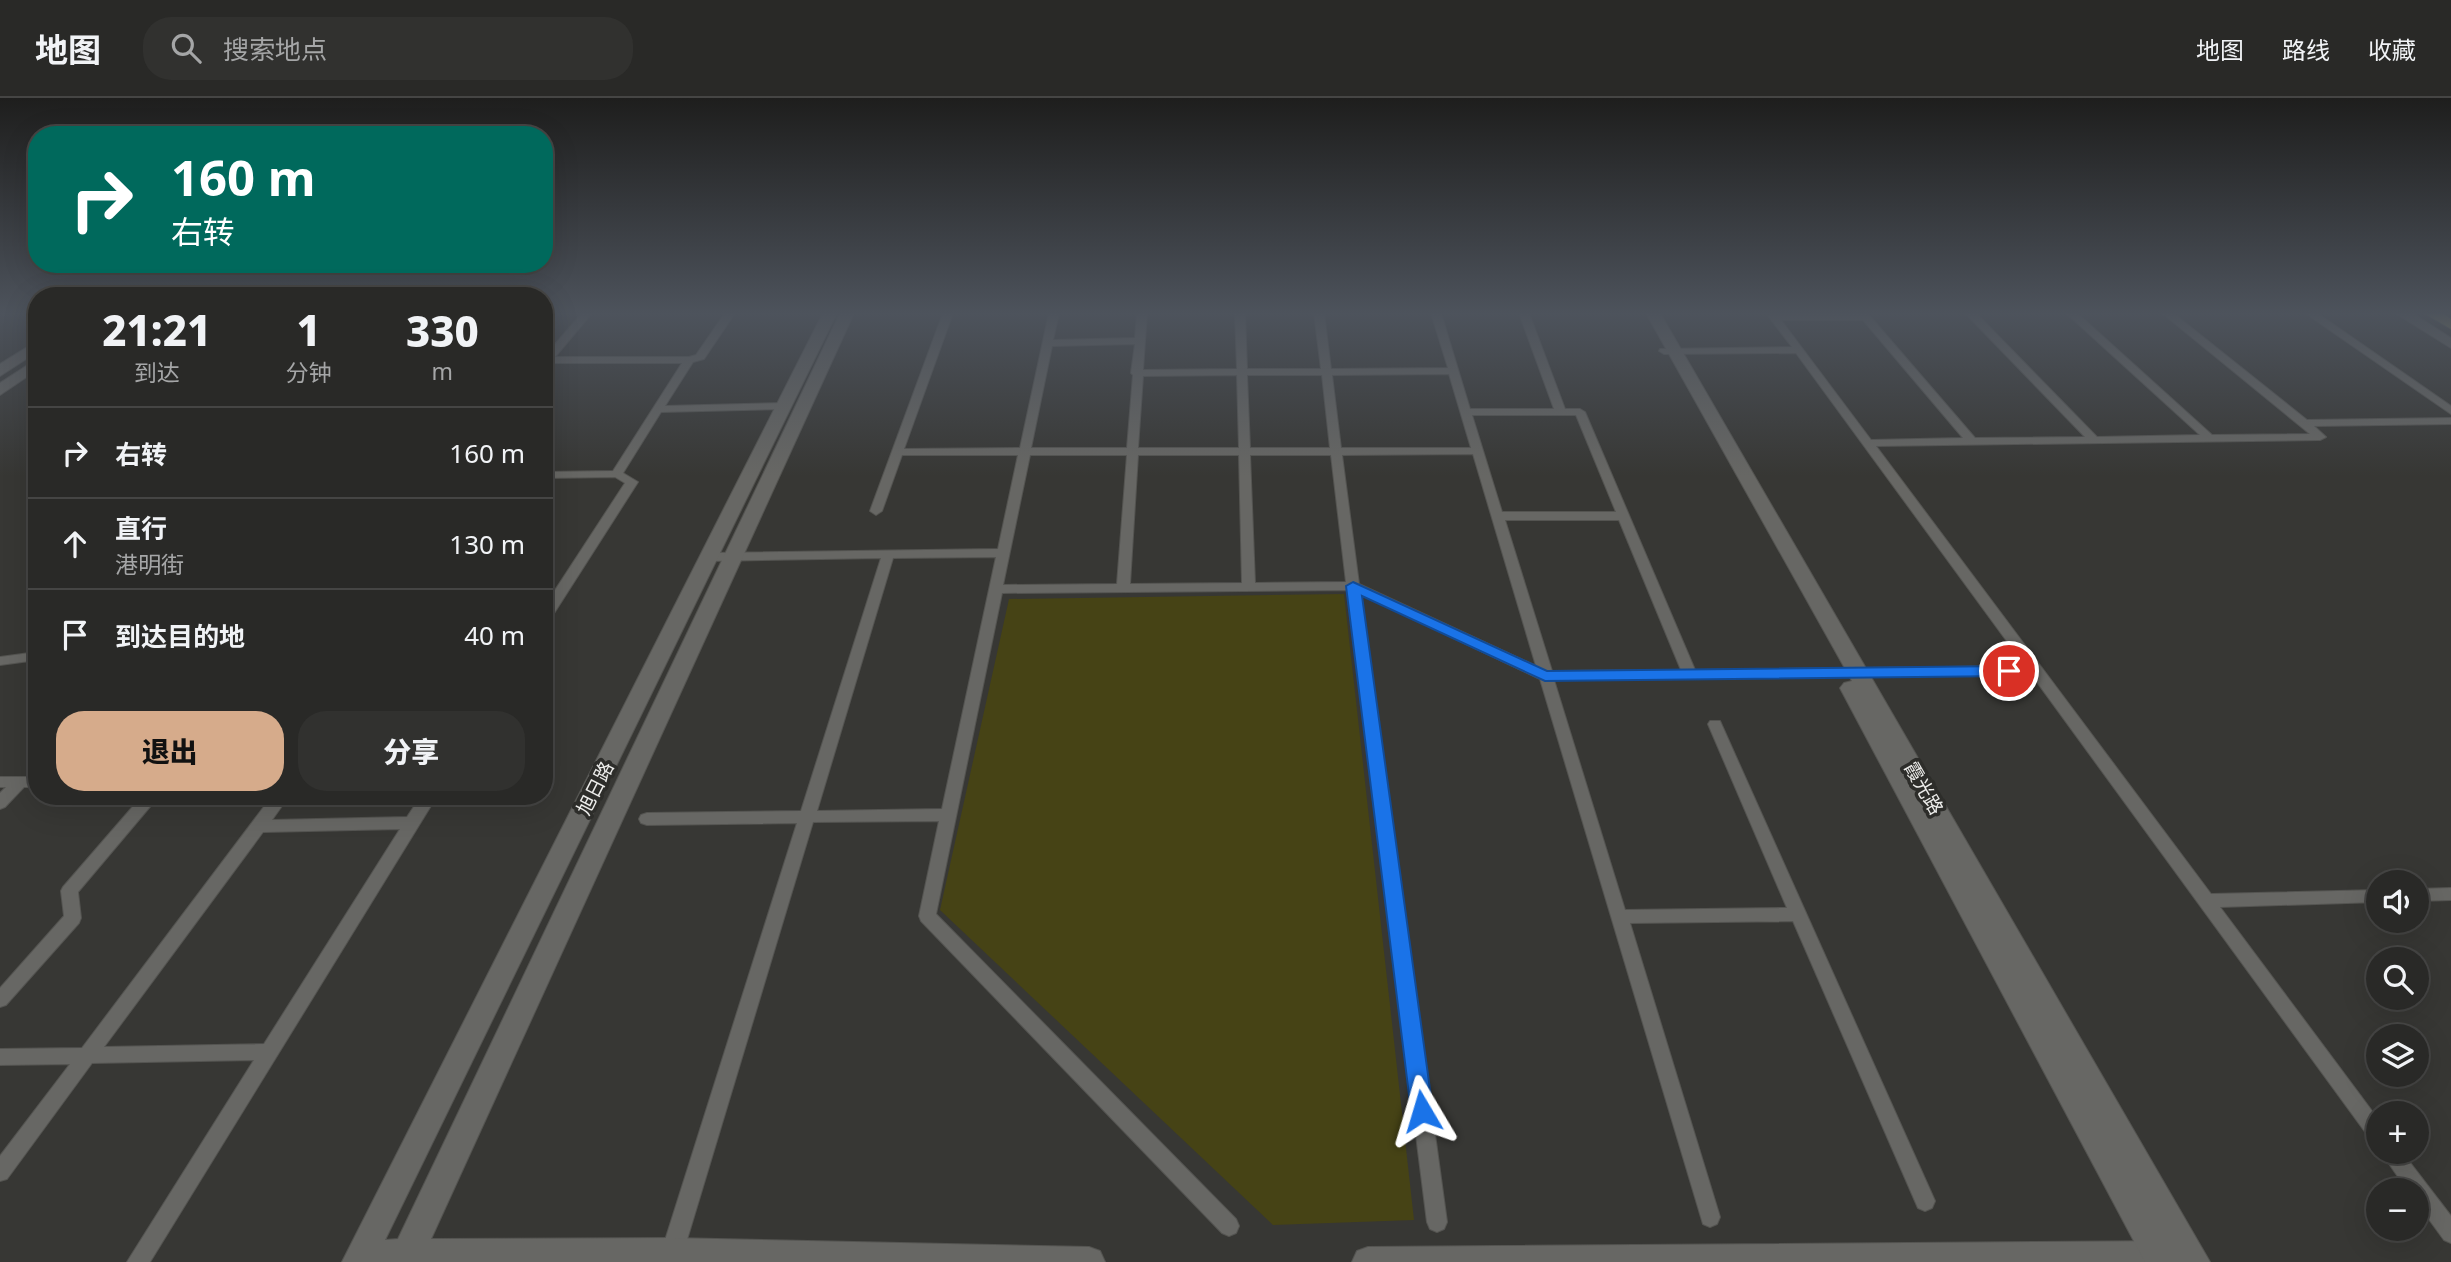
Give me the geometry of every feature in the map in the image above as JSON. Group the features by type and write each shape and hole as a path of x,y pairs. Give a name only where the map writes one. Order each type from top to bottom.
{"street":[{"name":"旭日路","path":"406,1258 722,557 784,406 803,367"},
{"name":"旭日路","path":"360,1258 819,367"},
{"name":"霞光路","path":"1679,367 2177,1259"},
{"path":"0,390 28,370"},
{"name":"霞光路","path":"1850,673 2177,1259"},
{"path":"360,1258 672,1253 1089,1262"},
{"path":"1368,1262 2177,1259"}],"lane":[{"path":"617,474 684,367"},
{"path":"876,511 929,367"},
{"path":"1043,367 946,815 927,916 1229,1226"},
{"path":"1122,588 1137,367"},
{"path":"1242,367 1250,587"},
{"path":"1325,367 1437,1222"},
{"path":"1452,367 1710,1217"},
{"path":"1544,367 1561,412"},
{"path":"1812,367 2366,1118"},
{"path":"1909,367 1972,442"},
{"path":"2023,367 2094,440"},
{"path":"2131,367 2209,438"},
{"path":"1867,443 2320,437 2235,367"},
{"path":"2388,367 2451,411"},
{"path":"1136,373 1453,371"},
{"path":"658,409 784,406"},
{"path":"1465,412 1580,412 1621,516 1690,674"},
{"path":"2304,423 2451,421"},
{"path":"899,453 1476,451"},
{"path":"553,475 617,474 632,482 553,604"},
{"path":"1496,516 1621,516"},
{"path":"722,557 1004,553"},
{"path":"672,1253 888,555"},
{"path":"996,589 1353,586 1545,676 2035,670"},
{"path":"0,661 28,657"},
{"path":"1715,724 1925,1201"},
{"path":"0,782 28,782"},
{"path":"0,803 28,783"},
{"path":"0,1000 73,918 69,891 143,805"},
{"path":"0,1172 274,805"},
{"path":"138,1262 423,805"},
{"path":"647,819 946,815"},
{"path":"259,826 412,822"},
{"path":"2429,895 2451,894"},
{"path":"2206,901 2366,896"},
{"path":"1619,917 1799,914"},
{"path":"0,1057 268,1052"},
{"path":"2400,1164 2451,1233"}],"shaded area":[{"path":"1344,594 1414,1220 1273,1225 940,910 1009,599"}],"route":[{"path":"1422,1111 1353,586 1545,676 2009,671"}]}
